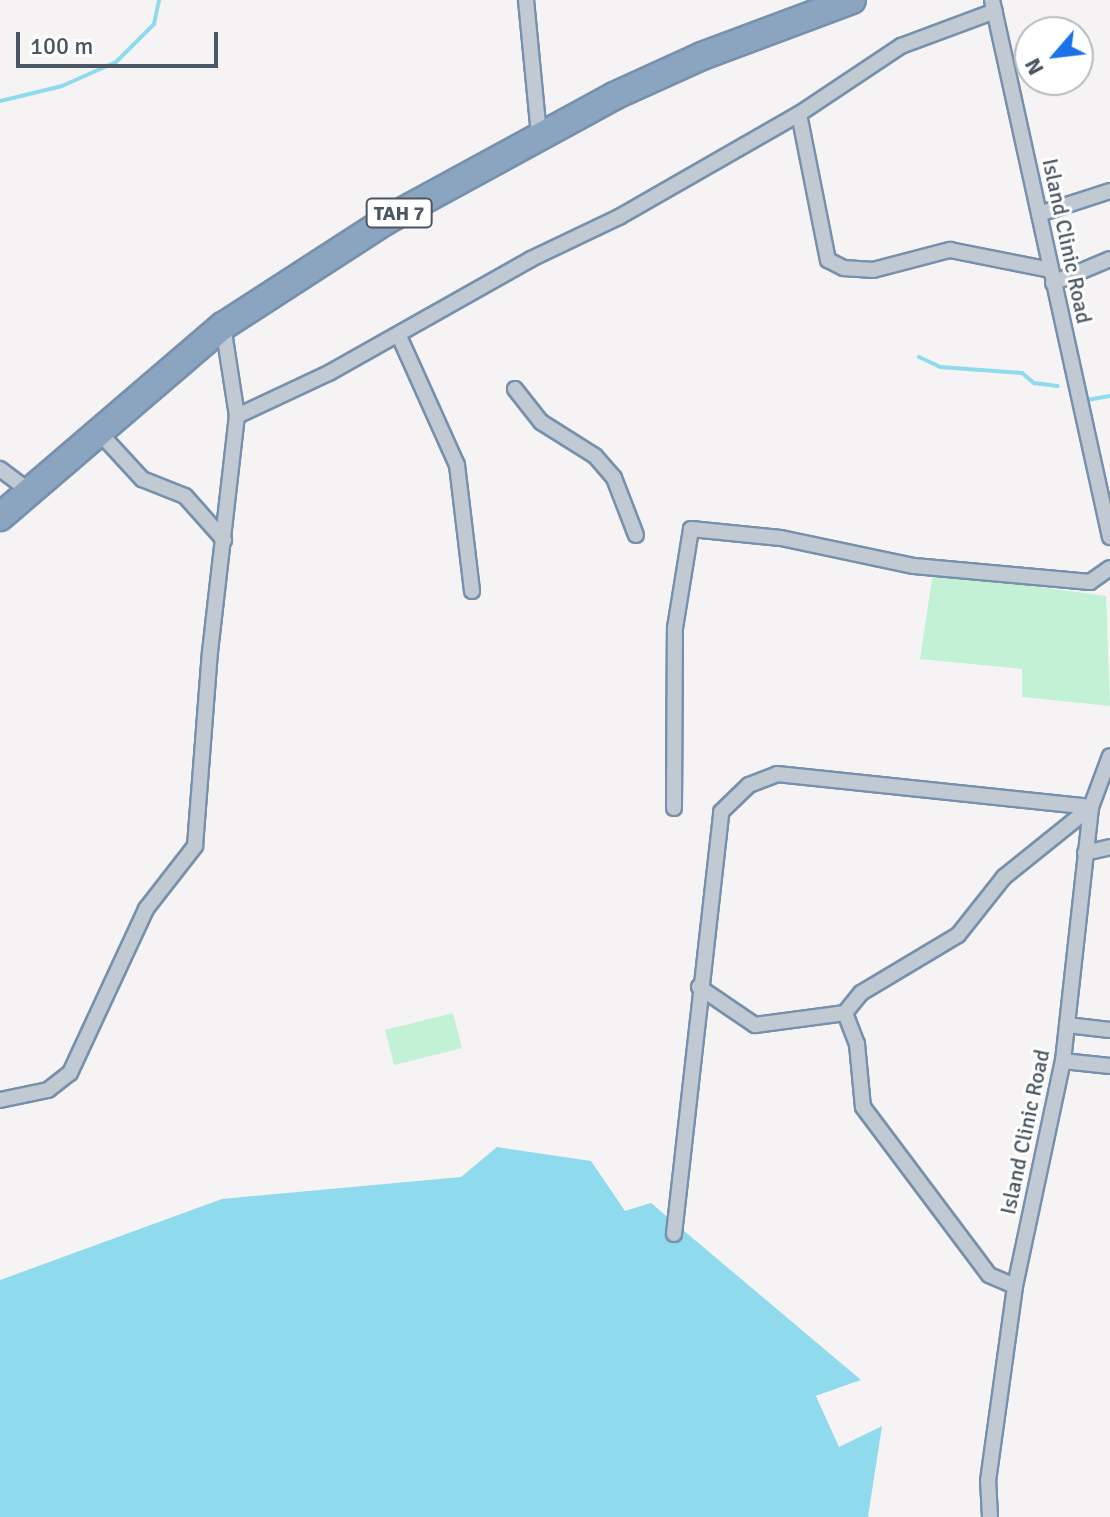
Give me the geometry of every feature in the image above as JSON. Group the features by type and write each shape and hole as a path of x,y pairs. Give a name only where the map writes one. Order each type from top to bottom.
{"highway":[{"name":"TAH 7","path":"0,517 97,430 223,326 385,221 539,134 702,56 852,0"}],"street":[{"path":"526,0 539,134"},
{"path":"237,416 399,336 799,114 901,46 994,6"},
{"name":"Island Clinic Road","path":"994,6 1110,537"},
{"path":"799,114 828,260 844,268 873,270 950,250 1051,276 1110,259"},
{"path":"1039,214 1110,191"},
{"path":"0,1100 48,1090 70,1073 146,909 195,846 237,416 223,326"},
{"path":"399,336 457,465 472,591"},
{"path":"515,389 541,422 595,456 614,478 636,535"},
{"path":"97,430 142,479 185,496 224,540"},
{"path":"0,469 28,490"},
{"path":"674,808 675,628 691,529 781,538 914,566 1090,582 1110,568"},
{"name":"Island Clinic Road","path":"990,1517 988,1481 1015,1286 1063,1061 1091,807 1110,756"},
{"path":"674,1234 699,987 721,812 749,785 777,774 1091,807"},
{"path":"699,987 755,1025 845,1013 861,993 958,935 1004,877 1091,807"},
{"path":"1085,853 1110,847"},
{"path":"845,1013 857,1044 863,1107 989,1275 1015,1286"},
{"path":"1067,1025 1110,1030"},
{"path":"1063,1061 1110,1066"}],"green space":[{"path":"933,573 1106,596 1110,706 1022,697 1022,669 920,659"},
{"path":"453,1013 462,1048 394,1065 385,1030"}],"water":[{"path":"497,1147 591,1161 625,1211 651,1203 861,1380 816,1396 839,1446 882,1426 868,1517 0,1517 0,1280 222,1199 461,1177"}],"pier":[{"path":"861,1380 821,1398 841,1441 882,1426 839,1447 816,1396"}],"waterway":[{"path":"0,101 62,86 116,62 154,24 159,0"},
{"path":"919,357 940,367 1022,373 1034,383 1058,386"},
{"path":"1087,400 1110,396"}]}
